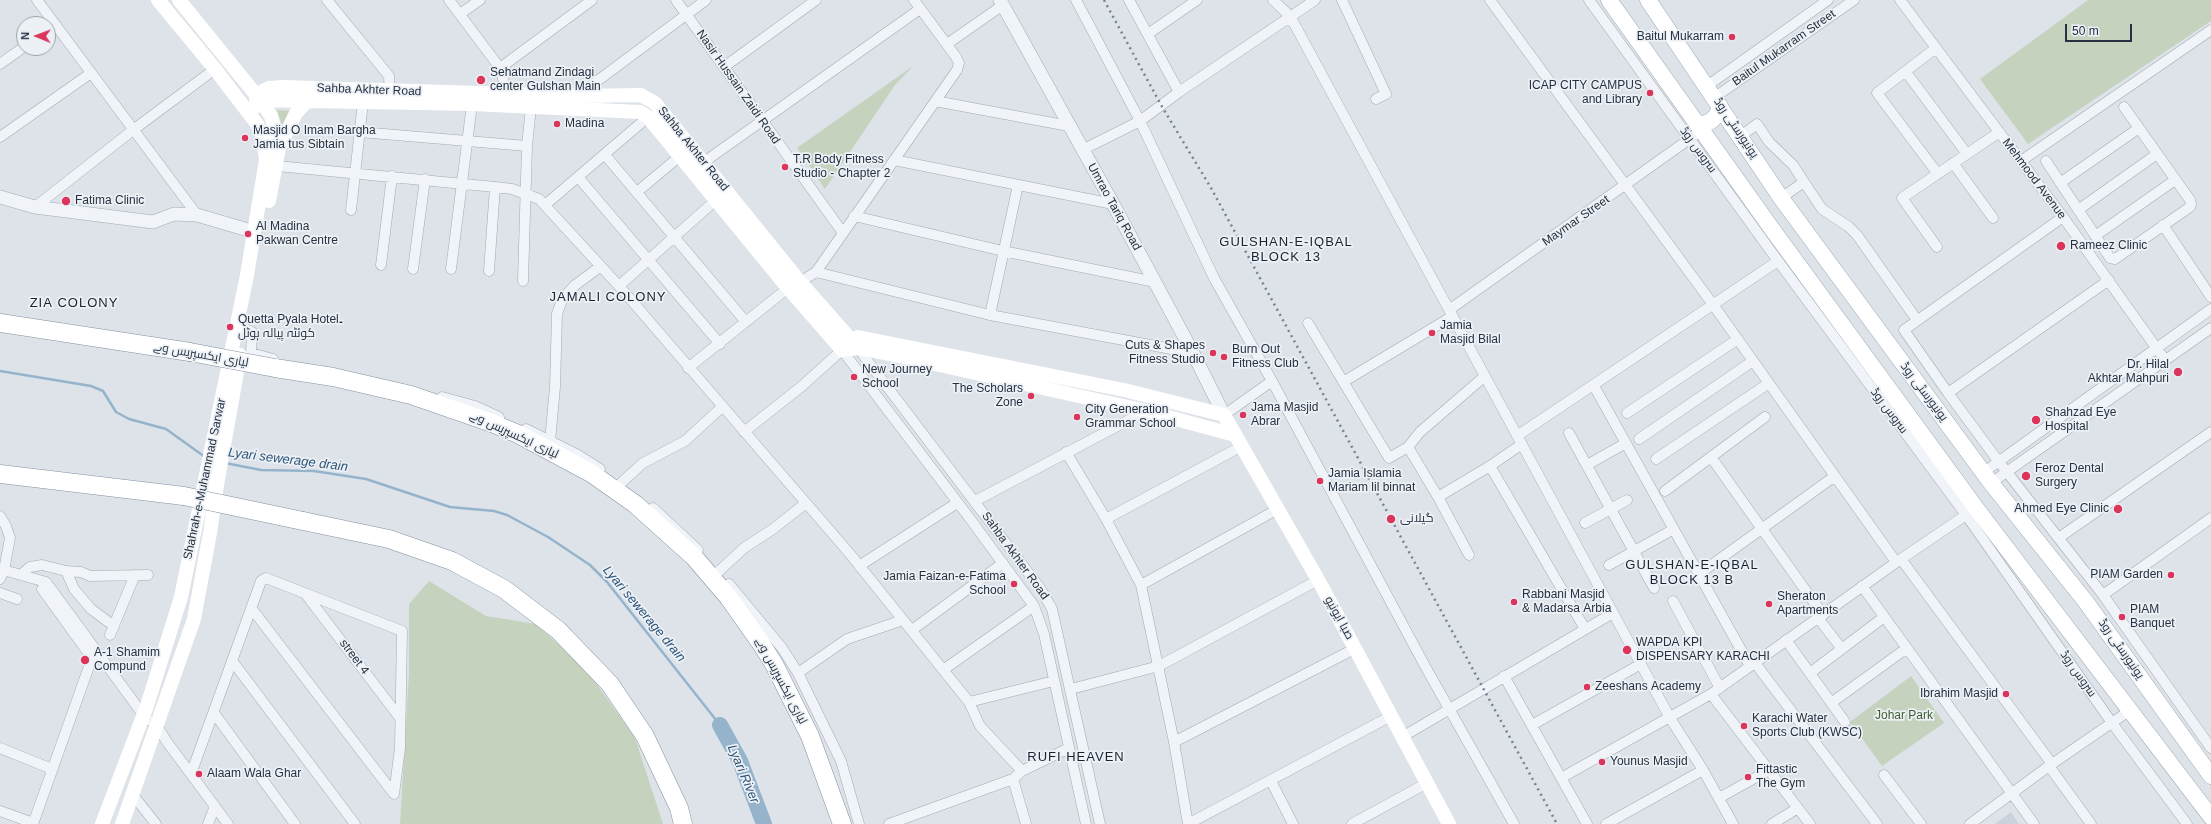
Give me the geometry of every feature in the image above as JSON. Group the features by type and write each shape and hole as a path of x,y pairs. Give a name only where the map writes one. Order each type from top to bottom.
{"highway":[{"name":"لیاری ایکسپریس وے","path":"0,323 145,345 333,378 411,395 492,423 524,437 591,473 635,504 675,538 694,557 746,619 774,664 799,711 820,760 842,824"},
{"path":"0,474 184,496 389,539 452,561 504,589 558,630 610,684 645,736 679,808 683,824"}],"main road":[{"path":"158,0 215,69 257,124"},
{"name":"Shahrah-e-Muhammad Sarwar","path":"179,0 260,100 271,116 279,148 277,166 244,328 236,352"},
{"path":"1609,0 1696,131 1711,143 1766,233 1987,534 2130,711 2211,817"},
{"name":"یونیورسٹی روڈ","path":"1648,0 1714,96 1781,198 1988,478 2086,602 2211,776"},
{"name":"Sahba Akhter Road","path":"260,100 265,89 279,88 472,104 506,100 531,107 641,94 655,103 704,162 794,285"},
{"name":"Sahba Akhter Road","path":"235,95 260,100 306,101 363,102 390,96 577,102 640,112 648,117 717,199 851,346"},
{"path":"1696,131 1717,115 1714,96"},
{"path":"257,124 260,100"},
{"path":"279,148 296,113 306,101"},
{"name":"Shahrah-e-Muhammad Sarwar","path":"102,824 144,716 181,597 211,484 236,352 266,160 262,135 257,124"},
{"path":"1711,143 1712,134 1723,126 1737,131"},
{"path":"851,346 900,350 1124,390 1224,415"},
{"path":"900,350 1146,411 1238,440"},
{"name":"صبا ایونیو","path":"1224,415 1356,648 1449,824"},
{"name":"Shahrah-e-Muhammad Sarwar","path":"122,824 194,619 210,533 211,484"}],"street":[{"path":"36,0 45,16"},
{"path":"327,0 389,76 390,96"},
{"path":"449,0 500,68 506,100"},
{"path":"460,14 480,0"},
{"path":"500,68 592,0"},
{"name":"Nasir Hussain Zaidi Road","path":"676,0 843,233"},
{"path":"577,102 686,14 706,0"},
{"path":"724,67 816,0"},
{"path":"688,368 794,285 816,272 957,70 959,63 947,44 914,0"},
{"path":"1076,0 1140,121 1214,278 1272,381 1425,666 1514,824"},
{"path":"1129,0 1179,92"},
{"path":"1148,34 1197,0"},
{"path":"1273,0 1290,16 1670,718 1703,770 1733,824"},
{"path":"1082,150 1140,121 1179,92 1315,0"},
{"path":"1342,0 1386,94 1376,99"},
{"path":"1490,0 1738,339 1835,476 1899,560 2050,765 2091,824"},
{"name":"سروس روڈ","path":"1589,0 1696,131 1766,233 1778,261 1966,515 1987,534 2112,723 2187,824"},
{"name":"Baitul Mukarram Street","path":"1714,96 1828,0"},
{"name":"Baitul Mukarram Street","path":"1714,96 1854,0"},
{"name":"Mehmood Avenue","path":"1900,0 1998,133 2063,217 2165,360"},
{"path":"947,44 1001,3"},
{"name":"Umrao Tariq Road","path":"1001,3 1113,204 1193,353 1224,415"},
{"path":"704,162 920,9"},
{"path":"2021,161 2211,30"},
{"path":"56,33 91,73 198,215"},
{"path":"1936,48 1877,93 1938,174"},
{"path":"0,64 16,53"},
{"path":"35,207 133,130 215,69"},
{"path":"1906,72 1967,154"},
{"path":"0,138 91,73"},
{"path":"935,101 1069,126"},
{"path":"351,210 363,102"},
{"path":"451,269 472,104"},
{"path":"523,281 527,146 531,107"},
{"path":"2046,161 2110,258 2115,259 2190,207 2191,204 2190,200 2124,107"},
{"path":"545,205 648,117"},
{"path":"1737,131 1757,124 1769,142 1793,165 1822,209 1849,227 1857,235 1917,320"},
{"path":"2060,183 2139,128"},
{"name":"Maymar Street","path":"1343,382 1451,313 1625,186 1696,131"},
{"path":"360,132 527,146"},
{"path":"1937,247 1902,198 1998,133"},
{"path":"2078,210 2157,154"},
{"path":"605,155 746,322"},
{"path":"637,192 680,156"},
{"path":"894,160 1113,204"},
{"path":"1953,163 1993,218"},
{"path":"277,166 356,172 495,187 539,199 619,286 688,368 806,503 912,630 969,702 980,726 1022,771"},
{"path":"381,265 392,176"},
{"path":"578,177 720,344"},
{"path":"414,269 425,180"},
{"path":"2095,236 2175,180"},
{"path":"1781,198 1804,182"},
{"path":"990,315 1002,251 1018,186"},
{"path":"490,271 495,187"},
{"path":"0,197 35,207 153,222 174,214 198,215 255,232"},
{"path":"619,286 717,199"},
{"path":"854,216 1002,251 1155,282"},
{"path":"2063,217 1904,330 2007,473 2060,538 2103,595 2211,748"},
{"path":"2163,225 2211,297"},
{"path":"1438,496 1490,466 1520,440 1594,386 1714,306 1778,261"},
{"path":"550,441 555,387 558,314 562,300 574,286 601,266"},
{"path":"816,272 990,315 1193,353"},
{"path":"1948,392 2109,280"},
{"path":"1988,478 1999,462 2211,309"},
{"path":"1308,323 1389,458 1408,447 1420,432 1485,376"},
{"path":"244,328 252,332 251,353 405,386 475,406 578,455 621,483 681,532 718,572 782,648 798,673 841,761 860,824"},
{"path":"1988,478 2007,473 2211,328"},
{"path":"1627,412 1738,339"},
{"path":"744,432 851,346"},
{"name":"Sahba Akhter Road","path":"851,346 974,501 1040,588 1052,609 1071,688 1100,824"},
{"name":"Sahba Akhter Road","path":"851,346 957,503 1034,606 1040,619 1086,824"},
{"path":"1903,363 1920,352"},
{"path":"1639,439 1753,361"},
{"path":"1224,415 1272,381"},
{"path":"1656,458 1769,383"},
{"path":"1594,386 1699,574 1753,664 1877,824"},
{"path":"621,483 643,463 685,441 722,407"},
{"path":"974,501 1146,411"},
{"path":"1665,491 1765,417"},
{"path":"2060,538 2211,432"},
{"path":"1569,433 1654,588"},
{"path":"1106,519 1238,440"},
{"path":"1587,465 1626,443"},
{"path":"1408,447 1438,496 1469,555"},
{"path":"1066,452 1106,519 1141,585 1174,742 1188,824 1391,716"},
{"path":"1711,457 1842,649"},
{"path":"1490,466 1585,629"},
{"path":"1699,574 1835,476"},
{"path":"1585,523 1627,500"},
{"path":"718,572 744,548 773,529 806,503"},
{"path":"859,566 957,503"},
{"path":"1141,585 1278,509"},
{"path":"1561,778 1711,694 1899,560 1966,515"},
{"path":"0,516 6,526 10,538 1,573 22,574 46,582 144,716 157,726 167,742 228,824"},
{"path":"2103,595 2211,518"},
{"path":"1609,565 1674,529"},
{"path":"912,630 1003,563"},
{"path":"22,574 30,567 42,565 66,571 81,572 90,576 148,574"},
{"path":"66,571 74,589 112,631 135,575"},
{"path":"191,774 252,609 264,579 400,629 403,634 400,748 394,794 252,609"},
{"path":"1071,688 1159,666 1318,580"},
{"path":"1862,586 2034,824"},
{"path":"0,811 33,824 92,658 42,589"},
{"path":"0,593 17,599"},
{"name":"street 4","path":"307,596 400,718"},
{"path":"1673,601 1720,688"},
{"path":"943,670 1034,606"},
{"path":"1402,737 1613,613"},
{"path":"1810,673 1884,617"},
{"path":"798,673 847,639 903,620"},
{"path":"1786,640 1845,722"},
{"path":"2124,654 2138,644"},
{"path":"1174,742 1356,648"},
{"path":"1831,703 1907,648"},
{"path":"233,662 355,824"},
{"path":"1532,725 1641,664"},
{"path":"1504,676 1587,824"},
{"path":"969,702 1054,681"},
{"path":"1711,694 1810,824"},
{"path":"2162,708 2176,698"},
{"path":"1970,824 2050,765 2130,711"},
{"path":"214,713 296,824"},
{"path":"0,748 52,769"},
{"path":"889,824 1013,779 1022,771 1069,748"},
{"path":"1606,824 1703,770"},
{"path":"1719,798 1768,770"},
{"path":"1884,775 1921,824"},
{"path":"1013,779 1026,824"},
{"path":"1271,781 1293,824"},
{"path":"1352,824 1427,783"},
{"path":"133,795 156,824"},
{"path":"208,824 215,806"},
{"path":"1772,824 1798,808"}],"shaded area":[{"path":"2011,812 2019,824 1995,824"}],"green space":[{"path":"2088,0 2211,0 2211,21 2028,144 1980,79"},
{"path":"913,66 895,85 825,189 797,148"},
{"path":"277,110 292,111 283,128"},
{"path":"429,581 486,616 536,624 586,669 635,738 663,824 400,824 409,673 409,604"},
{"name":"Johar Park","path":"1911,676 1944,723 1882,766 1850,722"}],"waterway":[{"name":"Lyari sewerage drain","path":"0,371 91,386 103,391 116,412 129,419 166,429 205,457"},
{"name":"Lyari sewerage drain","path":"225,463 261,470 314,471 366,479 450,507 494,511 507,515 548,537 590,565 607,582 720,725"},
{"name":"Lyari River","path":"720,725 740,761 764,824"}],"railway":[{"path":"1104,0 1161,105 1211,188 1557,824"}],"place":[{"name":"Baitul Mukarram","path":"1732,37"},
{"name":"Sehatmand Zindagi center Gulshan Main","path":"481,80"},
{"name":"ICAP CITY CAMPUS and Library","path":"1650,93"},
{"name":"Madina","path":"557,124"},
{"name":"Masjid O Imam Bargha Jamia tus Sibtain","path":"245,138"},
{"name":"T.R Body Fitness Studio - Chapter 2","path":"785,167"},
{"name":"Fatima Clinic","path":"66,201"},
{"name":"Al Madina Pakwan Centre","path":"248,234"},
{"name":"Rameez Clinic","path":"2061,246"},
{"name":"Quetta Pyala Hotel۔ کوئٹہ پیالہ ہوٹل","path":"230,327"},
{"name":"Jamia Masjid Bilal","path":"1432,333"},
{"name":"Cuts & Shapes Fitness Studio","path":"1213,353"},
{"name":"Burn Out Fitness Club","path":"1224,357"},
{"name":"Dr. Hilal Akhtar Mahpuri","path":"2178,372"},
{"name":"New Journey School","path":"854,377"},
{"name":"The Scholars Zone","path":"1031,396"},
{"name":"Jama Masjid Abrar","path":"1243,415"},
{"name":"City Generation Grammar School","path":"1077,417"},
{"name":"Shahzad Eye Hospital","path":"2036,420"},
{"name":"Feroz Dental Surgery","path":"2026,476"},
{"name":"Jamia Islamia Mariam lil binnat","path":"1320,481"},
{"name":"Ahmed Eye Clinic","path":"2118,509"},
{"name":"گیلانی","path":"1391,519"},
{"name":"PIAM Garden","path":"2171,575"},
{"name":"Jamia Faizan-e-Fatima School","path":"1014,584"},
{"name":"Rabbani Masjid & Madarsa Arbia","path":"1514,602"},
{"name":"Sheraton Apartments","path":"1769,604"},
{"name":"PIAM Banquet","path":"2122,617"},
{"name":"WAPDA KPI DISPENSARY KARACHI","path":"1627,650"},
{"name":"A-1 Shamim Compund","path":"85,660"},
{"name":"Zeeshans Academy","path":"1587,687"},
{"name":"Ibrahim Masjid","path":"2006,694"},
{"name":"Karachi Water Sports Club (KWSC)","path":"1744,726"},
{"name":"Younus Masjid","path":"1602,762"},
{"name":"Alaam Wala Ghar","path":"199,774"},
{"name":"Fittastic The Gym","path":"1748,777"}],"district":[{"name":"GULSHAN-E-IQBAL BLOCK 13","path":"1286,250"},
{"name":"JAMALI COLONY","path":"608,297"},
{"name":"ZIA COLONY","path":"74,303"},
{"name":"GULSHAN-E-IQBAL BLOCK 13 B","path":"1692,572"},
{"name":"RUFI HEAVEN","path":"1076,757"}]}
